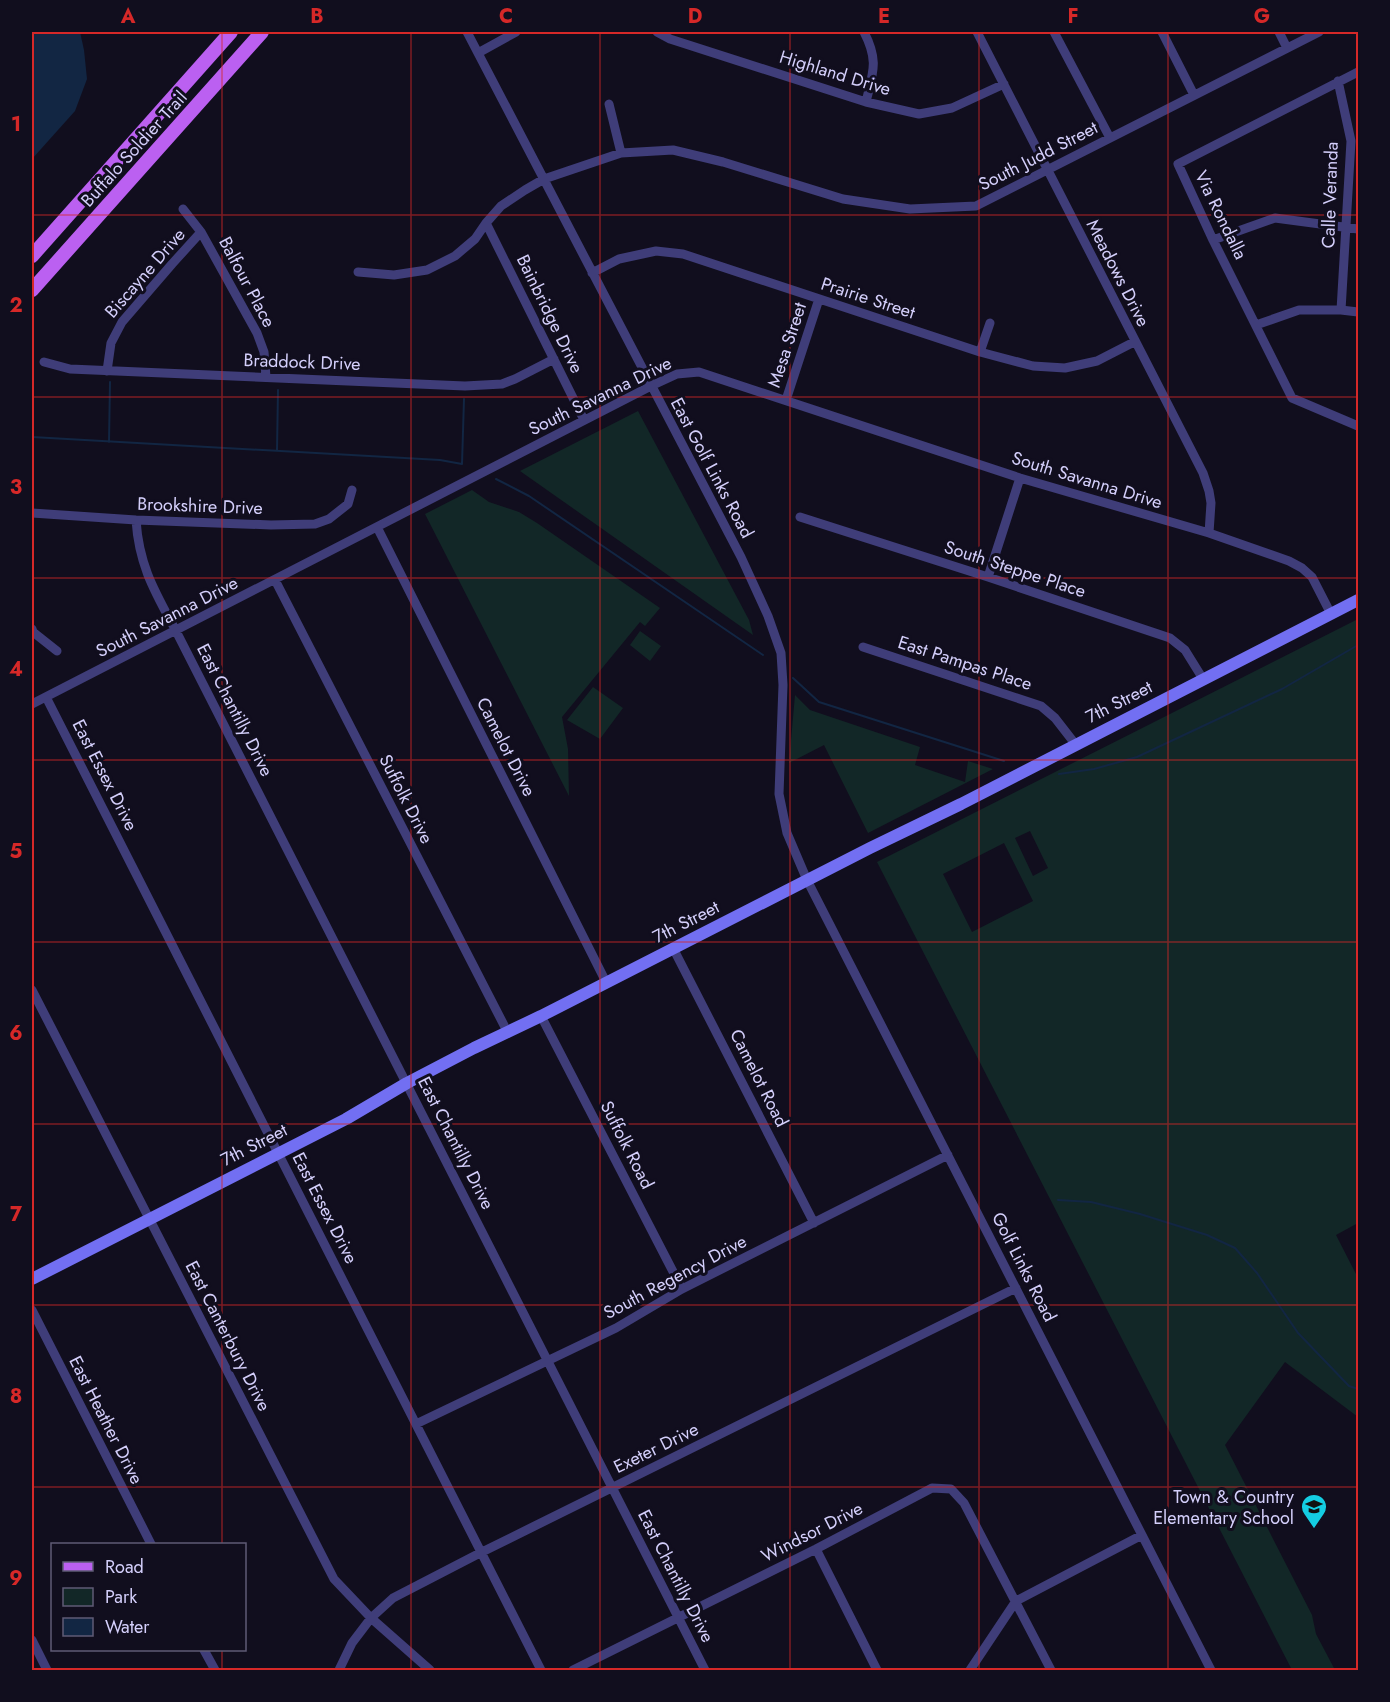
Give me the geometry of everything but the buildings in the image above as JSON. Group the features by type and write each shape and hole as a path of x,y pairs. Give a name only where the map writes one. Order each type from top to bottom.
{"main road":[{"name":"Buffalo Soldier Trail","path":"32,256 231,32"},
{"name":"Buffalo Soldier Trail","path":"32,290 262,32"},
{"name":"7th Street","path":"32,1279 346,1119 407,1083 1359,600"}],"street":[{"name":"East Golf Links Road","path":"467,32 741,557 768,616 781,653 783,684 778,794 787,833 807,880"},
{"path":"478,53 516,32"},
{"name":"Highland Drive","path":"657,32 670,39 866,102 919,114 952,108 1004,84"},
{"path":"864,32 871,45 874,64 866,102"},
{"name":"Meadows Drive","path":"977,32 1203,473 1211,503 1209,533"},
{"path":"1054,32 1110,138"},
{"path":"1162,32 1194,95"},
{"path":"1279,32 1287,48"},
{"name":"South Judd Street","path":"358,272 394,275 427,270 455,256 475,239 501,206 525,190 544,179 621,153 673,150 723,162 843,199 910,209 976,206 1319,32"},
{"name":"Via Rondalla","path":"1359,72 1178,164 1213,240 1292,398 1359,426"},
{"name":"Calle Veranda","path":"1338,81 1354,142 1345,228 1341,310"},
{"path":"609,104 621,153"},
{"name":"Balfour Place","path":"183,209 201,232 257,333 264,352 266,377"},
{"path":"1213,240 1275,218 1359,229"},
{"name":"Bainbridge Drive","path":"486,223 584,420"},
{"name":"Biscayne Drive","path":"107,371 111,343 122,322 201,232"},
{"name":"Prairie Street","path":"592,273 620,259 656,251 683,254 980,352 1033,366 1065,368 1097,361 1134,342"},
{"name":"Mesa Street","path":"786,400 819,299"},
{"path":"1257,325 1299,310 1359,312"},
{"path":"980,352 990,323"},
{"name":"Braddock Drive","path":"44,362 70,369 465,386 502,384 554,359"},
{"name":"South Savanna Drive","path":"32,704 651,386 676,374 699,372 1020,478 1209,533 1289,561 1312,577 1331,614"},
{"path":"988,577 1020,478"},
{"name":"Brookshire Drive","path":"32,513 136,520 271,525 315,524 329,519 348,504 352,490"},
{"name":"South Steppe Place","path":"800,517 1170,638 1185,650 1203,679"},
{"name":"East Chantilly Drive","path":"136,520 137,540 143,564 158,597 705,1671"},
{"name":"Camelot Drive","path":"377,527 606,982"},
{"name":"Suffolk Drive","path":"275,580 508,1033"},
{"path":"32,629 57,651"},
{"name":"East Pampas Place","path":"863,647 1041,706 1055,718 1076,745"},
{"name":"East Essex Drive","path":"46,697 541,1671"},
{"name":"Golf Links Road","path":"807,880 1211,1671"},
{"name":"Camelot Road","path":"674,948 814,1223"},
{"name":"East Canterbury Drive","path":"32,990 334,1579 372,1618 430,1671"},
{"name":"Suffolk Road","path":"541,1016 682,1289"},
{"name":"South Regency Drive","path":"416,1424 616,1328 682,1289 948,1155"},
{"name":"Exeter Drive","path":"339,1671 352,1643 372,1618 393,1598 1016,1288"},
{"name":"East Heather Drive","path":"32,1310 150,1543"},
{"name":"Windsor Drive","path":"573,1671 932,1488 951,1489 964,1503 1016,1601"},
{"path":"970,1671 1016,1601 1142,1535"},
{"path":"816,1549 877,1671"},
{"path":"1016,1601 1051,1671"},
{"path":"32,1640 47,1671"},
{"path":"205,1651 215,1671"}],"green space":[{"path":"638,411 749,620 753,635 520,471"},
{"path":"472,490 489,502 519,512 537,523 660,608 645,626 640,622 562,717 568,749 569,796 425,514"},
{"path":"1358,619 1358,1223 1336,1235 1358,1278 1358,1417 1285,1362 1225,1445 1312,1615 1316,1634 1335,1670 1292,1670 877,862","holes":["1030,831 1048,868 1033,876 1015,838","1004,843 1033,901 972,932 943,874"]},
{"path":"640,631 661,646 650,661 630,645"},
{"path":"593,687 623,708 600,739 567,720"},
{"path":"795,695 810,710 920,747 915,765 965,782 968,761 993,769 868,833 824,745 789,763"}],"water":[{"path":"32,32 80,32 87,79 75,111 32,159"}],"waterway":[{"path":"109,442 110,382"},
{"path":"277,450 278,390"},
{"path":"32,437 440,460 462,464 464,399"},
{"path":"496,479 529,496 763,655"},
{"path":"1059,774 1094,769 1137,757 1282,689 1358,645"},
{"path":"793,678 819,702 1004,761"},
{"path":"1058,1200 1091,1202 1140,1214 1207,1235 1235,1248 1257,1273 1298,1333 1349,1386 1358,1389"}],"place":[{"name":"Town & Country Elementary School","path":"1314,1530"}]}
